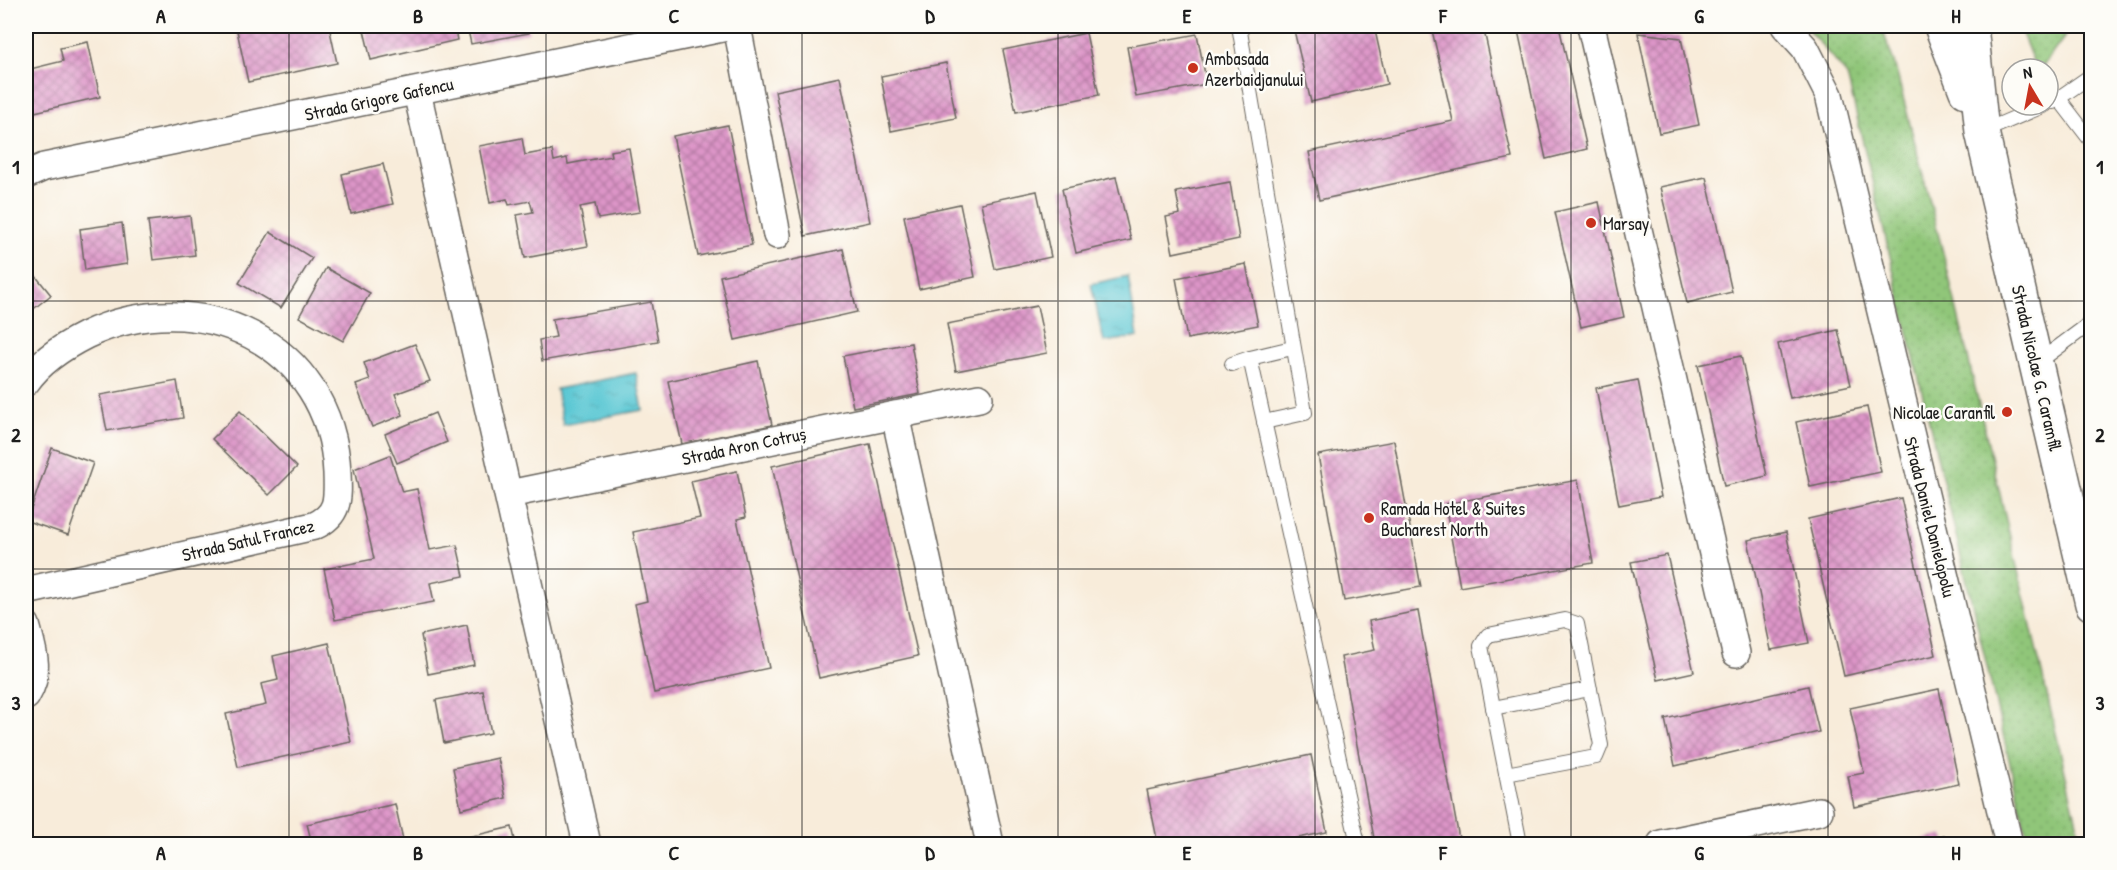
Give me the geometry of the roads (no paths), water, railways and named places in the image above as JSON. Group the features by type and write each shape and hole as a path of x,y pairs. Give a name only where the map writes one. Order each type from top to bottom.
{"main road":[{"name":"Strada Nicolae G. Caramfil","path":"1941,26 1982,132"},
{"name":"Strada Nicolae G. Caramfil","path":"1971,26 1982,132 2037,363 2086,551 2091,604"}],"street":[{"name":"Strada Grigore Gafencu","path":"26,175 44,167 732,26"},
{"path":"737,26 777,235"},
{"path":"1591,26 1736,653"},
{"name":"Strada Daniel Danielopolu","path":"1785,26 1805,48 1829,95 2009,844"},
{"path":"417,92 587,844"},
{"name":"Strada Satul Francez","path":"26,382 32,373 70,343 108,325 147,316 191,317 230,326 269,344 296,368 316,394 330,425 338,489 336,506 328,520 314,526 26,591"},
{"name":"Strada Aron Cotruș","path":"509,494 979,398"},
{"path":"895,415 990,844"},
{"path":"26,625 33,652 34,682 26,696"},
{"path":"1661,844 1819,811"}],"lane":[{"path":"1239,26 1292,348 1305,413 1264,422"},
{"path":"2060,96 2091,75"},
{"path":"2060,111 2091,142"},
{"path":"1982,132 2016,117"},
{"path":"2037,363 2091,322"},
{"path":"1232,364 1292,348"},
{"path":"1250,358 1358,844"},
{"path":"1506,774 1596,757 1601,745 1577,624 1565,620 1488,635 1481,646 1493,708 1506,774 1520,844"},
{"path":"1493,708 1590,689"}],"water":[{"path":"1128,276 1138,337 1104,342 1091,284"},
{"path":"636,373 643,410 563,425 556,389"}],"place":[{"name":"Ambasada Azerbaidjanului","path":"1193,68"},
{"name":"Marsay","path":"1591,223"},
{"name":"Nicolae Caranfil","path":"2007,412"},
{"name":"Ramada Hotel & Suites Bucharest North","path":"1369,518"}]}
